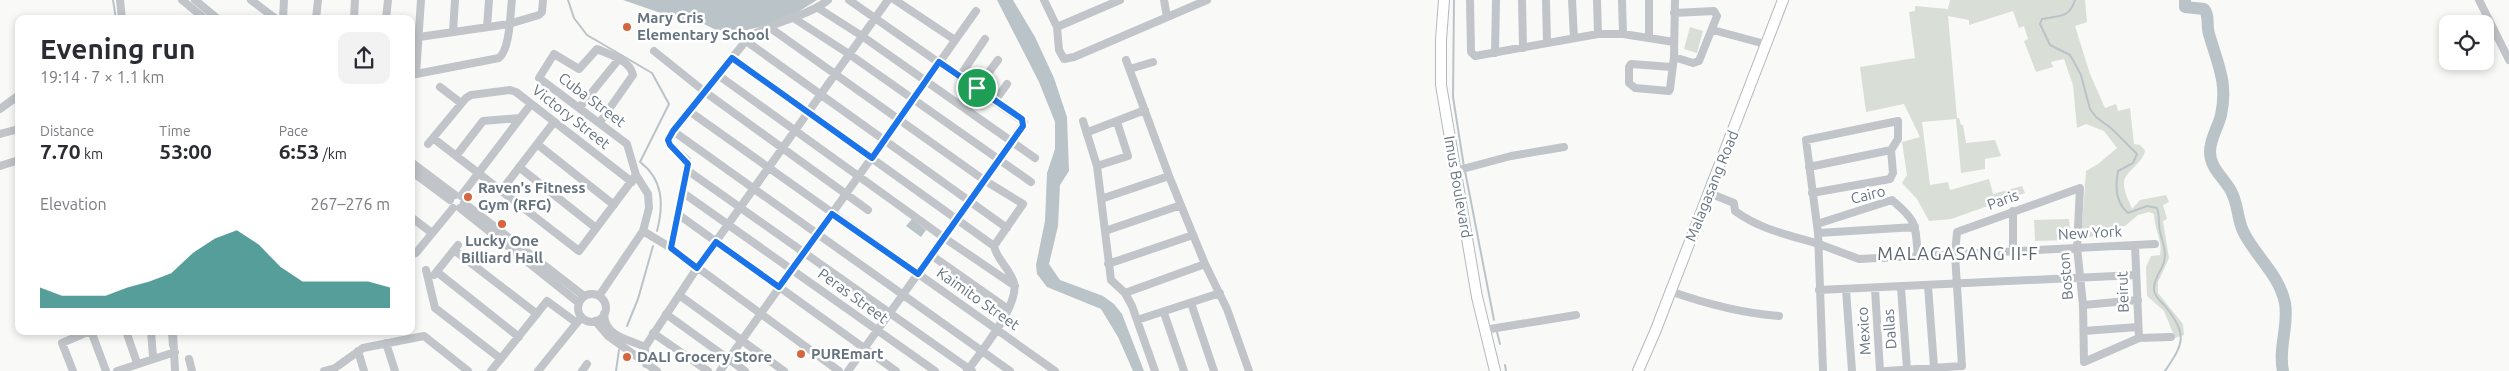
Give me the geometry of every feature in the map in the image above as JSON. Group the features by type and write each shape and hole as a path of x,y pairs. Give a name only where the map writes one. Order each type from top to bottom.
{"main road":[{"name":"Imus Boulevard","path":"1444,0 1441,40 1442,85 1454,171 1484,330 1495,371"},
{"name":"Malagasang Road","path":"1638,371 1783,0"}],"street":[{"path":"182,0 204,15"},
{"path":"195,0 206,15"},
{"path":"251,0 271,15"},
{"path":"283,15 284,0"},
{"path":"316,15 318,0"},
{"path":"354,15 355,0"},
{"path":"386,15 388,0"},
{"path":"415,67 421,0"},
{"path":"453,32 455,0"},
{"path":"487,27 489,0"},
{"path":"415,74 499,58 503,55 512,0"},
{"path":"419,37 509,24 540,15 544,0"},
{"path":"671,248 687,170 687,160 669,144 668,140 673,131 754,33 818,8 828,0"},
{"path":"848,0 995,100 1019,113 1023,126 848,371"},
{"path":"646,364 645,347 666,314 835,73 889,0 955,40"},
{"path":"1044,0 1057,27 1059,50 1064,59 1074,57 1203,1"},
{"path":"1057,27 1120,0"},
{"path":"1164,0 1167,17"},
{"path":"1470,0 1472,55 1495,53 1598,34 1623,34 1674,42"},
{"path":"1495,53 1496,0"},
{"path":"1522,0 1523,48"},
{"path":"1546,0 1547,44"},
{"path":"1572,0 1574,38"},
{"path":"1597,0 1598,34"},
{"path":"1622,0 1623,34"},
{"path":"1648,0 1649,38"},
{"path":"1672,67 1631,64 1629,67 1629,83 1635,88 1669,91 1674,57 1675,0"},
{"path":"2479,0 2509,60"},
{"path":"121,1 122,15"},
{"path":"818,8 862,36 1034,158"},
{"path":"720,371 976,11"},
{"path":"1674,13 1714,11 1717,16 1713,30 1697,63 1674,57"},
{"path":"792,17 849,54 1031,182"},
{"path":"769,27 900,118 984,180 1023,204 994,246"},
{"path":"1713,30 1765,44"},
{"path":"960,76 985,39"},
{"path":"746,41 1007,228"},
{"name":"Cuba Street","path":"619,59 597,49 579,69 554,54 539,78 627,144 634,179 648,194 649,208 643,231"},
{"path":"654,50 705,92 868,210"},
{"path":"687,170 805,251 889,314 969,370 997,329 1014,298 1015,286 1010,270 996,252 994,246 732,58"},
{"path":"580,107 619,59 630,68 633,75 600,122"},
{"path":"977,88 998,60"},
{"path":"1126,60 1169,176 1205,264 1220,293 1249,371"},
{"path":"1130,70 1152,62"},
{"path":"718,75 943,238 1015,286"},
{"path":"995,100 1007,84"},
{"path":"440,87 462,103 431,141 456,156 579,251 634,179"},
{"name":"Victory Street","path":"462,103 472,95 510,90 634,179"},
{"path":"0,109 15,98"},
{"path":"415,253 457,202 477,173 531,104"},
{"path":"1088,132 1145,110"},
{"name":"Kaimito Street","path":"689,111 1056,371"},
{"path":"456,156 483,121 520,118"},
{"path":"1083,121 1088,132 1097,166 1111,280 1126,293 1155,371"},
{"path":"1812,193 1890,179 1893,173 1891,150 1898,138 1898,121 1806,140 1812,193 1818,233 1823,371"},
{"path":"501,191 554,122"},
{"path":"1097,166 1128,156 1117,122"},
{"path":"0,134 15,129"},
{"path":"673,131 1010,371"},
{"path":"537,144 614,205"},
{"path":"1454,171 1511,156 1564,147"},
{"path":"1809,167 1891,150"},
{"path":"0,166 15,161"},
{"path":"415,165 457,202 581,300"},
{"path":"519,167 596,228"},
{"path":"415,174 457,202"},
{"path":"1101,199 1169,176"},
{"name":"Paris","path":"1955,254 1956,232 2080,188"},
{"name":"Boston","path":"2080,188 2077,247 2083,304 2084,362 2139,338"},
{"name":"Peras Street","path":"682,192 935,371"},
{"name":"New York","path":"1709,193 1734,203 1735,211 1750,221 1785,236 1818,244 1859,259 2155,244"},
{"name":"Cairo","path":"1817,224 1892,200 1910,216 1915,227"},
{"path":"1105,231 1182,205"},
{"path":"2012,211 2013,250"},
{"path":"678,215 896,371"},
{"path":"415,220 432,233"},
{"path":"1818,233 1915,227 1918,256"},
{"path":"599,296 643,231 671,248 839,371"},
{"path":"1108,264 1193,235"},
{"name":"Beirut","path":"2136,245 2139,338"},
{"path":"429,282 456,248 537,314"},
{"path":"1886,371 1962,366 1955,254"},
{"path":"931,255 1008,309"},
{"path":"1126,293 1205,264"},
{"path":"426,270 435,308 501,359"},
{"path":"437,272 519,337"},
{"path":"1819,290 1901,288 1958,283 2136,275"},
{"path":"1928,286 1934,367"},
{"name":"Dallas","path":"1901,288 1907,369"},
{"name":"Mexico","path":"1875,289 1880,371"},
{"path":"1846,290 1852,371"},
{"path":"1670,291 1710,304 1751,313 1779,316"},
{"path":"1137,320 1164,313 1220,293"},
{"path":"538,371 579,320 578,312 581,300 588,294 599,296 605,304 604,314 607,326 619,338 645,347"},
{"path":"680,295 784,371"},
{"path":"2083,304 2138,300"},
{"path":"491,371 547,301 579,320 595,321 604,314"},
{"path":"1191,303 1214,371"},
{"path":"1164,313 1184,371"},
{"path":"666,314 745,371"},
{"path":"1484,330 1576,314"},
{"path":"595,321 608,336 657,371"},
{"path":"2084,331 2138,327"},
{"path":"654,333 708,371"},
{"path":"73,371 62,343 79,335"},
{"path":"92,335 106,371"},
{"path":"128,335 138,363"},
{"path":"151,335 153,357"},
{"path":"173,335 175,371"},
{"path":"324,371 335,369 363,348 424,336 457,368 468,371"},
{"path":"2139,338 2171,337"},
{"path":"386,343 395,371"},
{"path":"358,351 364,371"},
{"path":"117,371 153,357 175,352"},
{"path":"189,359 192,371"},
{"path":"582,371 587,364"}],"shaded area":[{"path":"623,0 817,0 798,12 763,26 743,31 716,30 704,24 678,19"},
{"path":"997,0 1013,0 1035,37 1054,78 1067,117 1069,171 1060,185 1058,226 1049,264 1060,280 1103,296 1114,304 1122,314 1144,371 1133,371 1118,337 1101,309 1047,287 1037,274 1036,265 1045,221 1047,173 1055,149 1055,122 1039,82"},
{"path":"1950,0 2085,0 2087,22 2075,26 2090,74 2105,108 2116,104 2118,111 2130,108 2134,144 2140,145 2145,150 2144,155 2125,178 2124,182 2125,192 2132,209 2140,200 2166,195 2169,202 2163,205 2167,219 2163,221 2169,258 2158,282 2158,293 2183,324 2184,335 2175,338 2164,311 2147,296 2146,267 2151,256 2160,255 2161,250 2154,214 2149,212 2138,215 2125,226 2081,240 2086,171 2098,164 2117,148 2104,131 2086,124 2077,128 2073,85 2064,59 2051,62 2053,67 2036,72 2024,41 2028,39 2024,26 2019,28 2013,11 1969,25 1969,20 1948,16 1957,118 1959,118 1961,125 1963,125 1966,143 1995,140 2001,156 1985,159 1985,169 1961,173 1956,119 1922,122 1930,185 1948,182 1950,190 1989,179 1993,194 2022,186 2025,193 1951,219 1929,221 1917,199 1902,183 1907,175 1902,142 1920,137 1904,104 1866,112 1860,67 1915,58 1909,12 1915,11 1915,6 1948,9"},
{"path":"1690,27 1703,31 1697,53 1684,49"},
{"path":"912,219 926,230 921,237 906,226"},
{"path":"2069,219 2071,240 2035,241 2034,220"}],"waterway":[{"path":"113,0 115,15"},
{"path":"568,0 574,18 587,35 652,73 669,104 640,162 653,176 660,193 661,211 657,231"},
{"path":"1454,0 1453,97 1464,167"},
{"path":"2075,0 2073,6 2066,13 2042,19 2040,24 2050,45 2070,55 2081,75 2090,109 2096,117 2112,129 2137,154 2133,163 2118,171 2117,188 2119,199 2124,209 2128,213 2147,206 2157,208 2165,254 2154,290 2177,324 2181,339 2176,353 2165,371"},
{"path":"2185,0 2185,7 2204,9 2206,12 2208,31 2223,83 2221,115 2210,147 2212,163 2233,196 2243,231 2278,283 2285,303 2283,371"},
{"path":"1465,171 1494,320"},
{"path":"627,326 638,299 653,246"},
{"path":"1497,332 1500,344"},
{"path":"169,335 170,346"},
{"path":"616,371 619,350"},
{"path":"1505,365 1506,371"}],"place":[{"name":"Mary Cris Elementary School","path":"627,27"},
{"name":"Raven's Fitness Gym (RFG)","path":"468,197"},
{"name":"Lucky One Billiard Hall","path":"502,224"},
{"name":"PUREmart","path":"801,354"},
{"name":"DALI Grocery Store","path":"627,357"}],"district":[{"name":"MALAGASANG II-F","path":"1958,254"}],"route":[{"path":"732,58 872,158 939,62 977,88 1022,119 1024,122 1023,126 918,274 832,214 779,287 716,242 697,268 671,248 688,164 687,160 670,145 668,140 673,131 732,58"}]}
